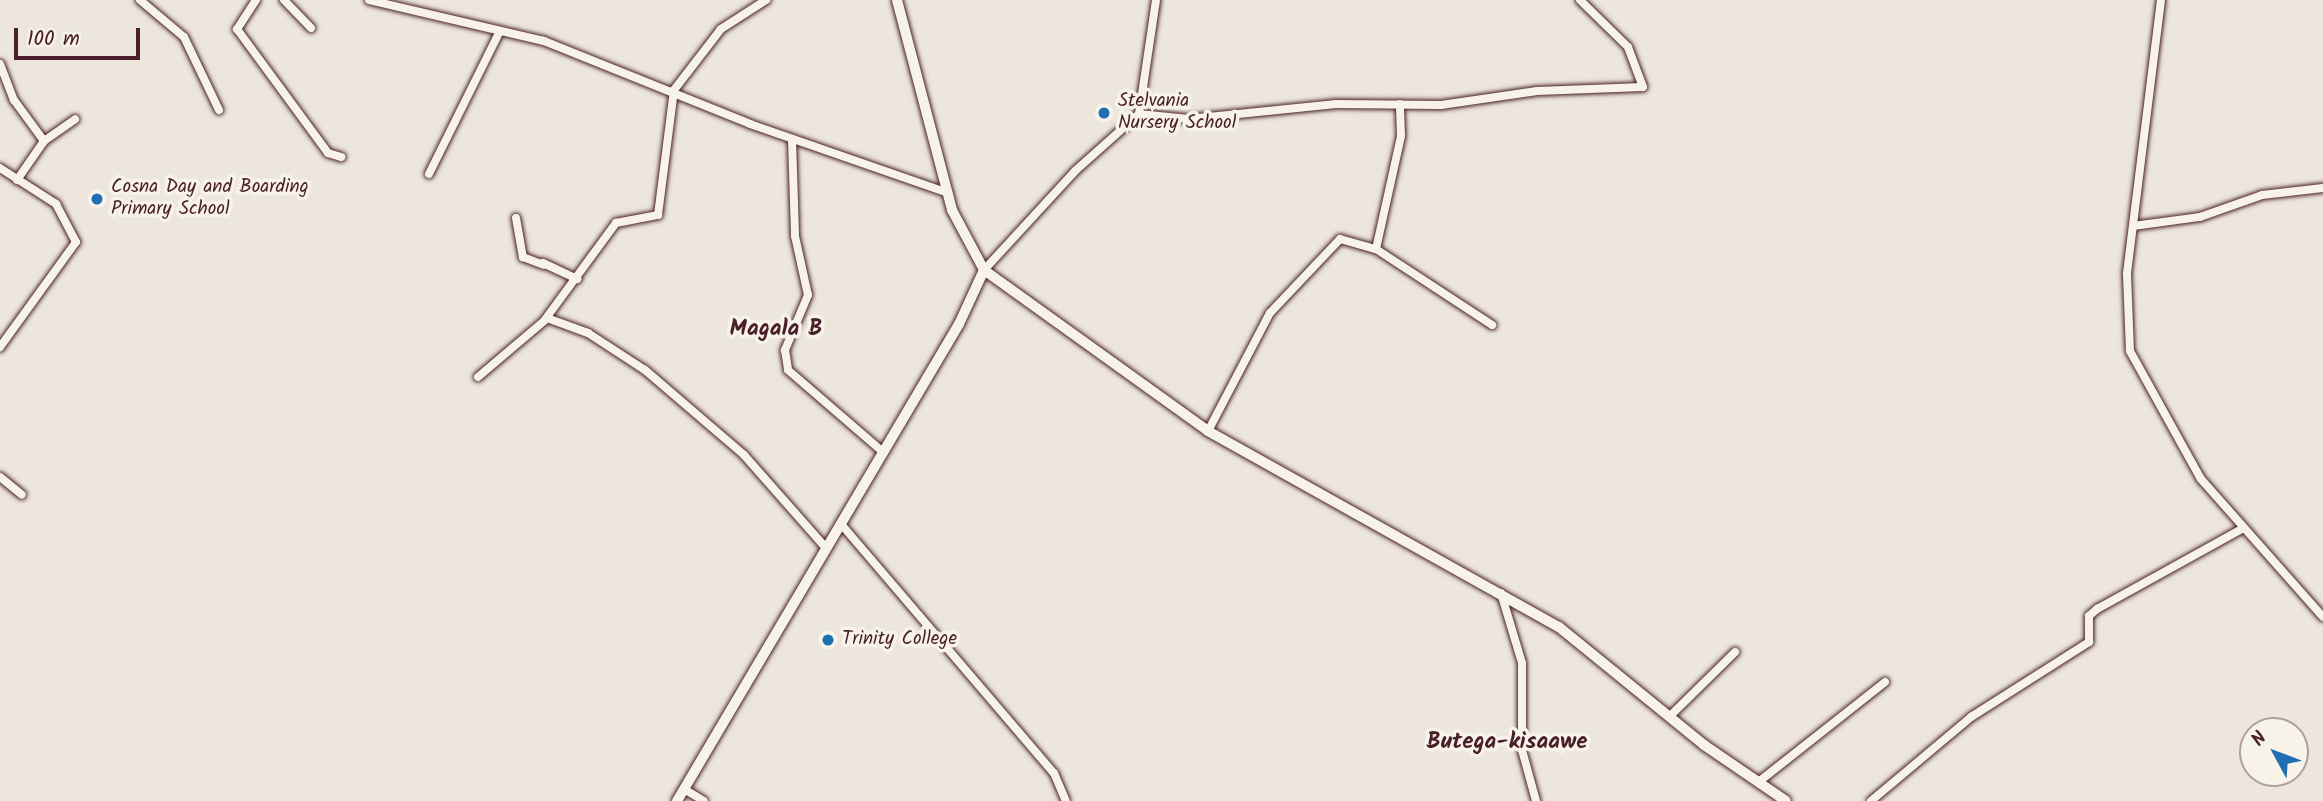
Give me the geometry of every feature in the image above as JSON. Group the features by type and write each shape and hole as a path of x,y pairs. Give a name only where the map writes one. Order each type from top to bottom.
{"street":[{"path":"140,0 184,37 219,110"},
{"path":"256,0 237,29 328,153 341,158"},
{"path":"284,0 311,28"},
{"path":"369,0 555,45 792,139 948,193"},
{"path":"478,377 547,318 616,223 654,218 663,208 674,90 722,29 766,0"},
{"path":"897,0 948,193 984,270 1208,431 1313,495 1500,591 1577,639 1671,715 1786,801"},
{"path":"677,801 841,524 984,270 1075,171 1139,114 1156,0"},
{"path":"1139,114 1189,119 1643,88 1628,47 1580,0"},
{"path":"2161,0 2133,226 2125,331 2130,351 2201,479 2242,529 2323,617"},
{"path":"429,173 499,33"},
{"path":"0,64 14,100 44,142"},
{"path":"1376,249 1401,136 1400,104"},
{"path":"18,180 44,142 75,119"},
{"path":"792,139 795,236 808,295 785,350 788,370 882,451"},
{"path":"0,168 56,204 76,242 0,347"},
{"path":"2133,226 2200,217 2262,195 2323,188"},
{"path":"516,218 523,257 577,279"},
{"path":"1208,431 1270,313 1340,239 1376,249 1492,325"},
{"path":"547,318 588,333 645,370 744,455 826,548"},
{"path":"0,478 22,495"},
{"path":"841,524 1054,773 1066,801"},
{"path":"1871,801 1971,717 2090,642 2090,616 2097,610 2242,529"},
{"path":"1500,591 1522,663 1522,750 1536,801"},
{"path":"1671,715 1735,652"},
{"path":"1761,780 1885,682"},
{"path":"684,789 704,801"}],"place":[{"name":"Stelvania Nursery School","path":"1104,113"},
{"name":"Cosna Day and Boarding Primary School","path":"97,199"},
{"name":"Trinity College","path":"828,640"}],"district":[{"name":"Magala B","path":"776,329"},
{"name":"Butega-kisaawe","path":"1507,742"}]}
